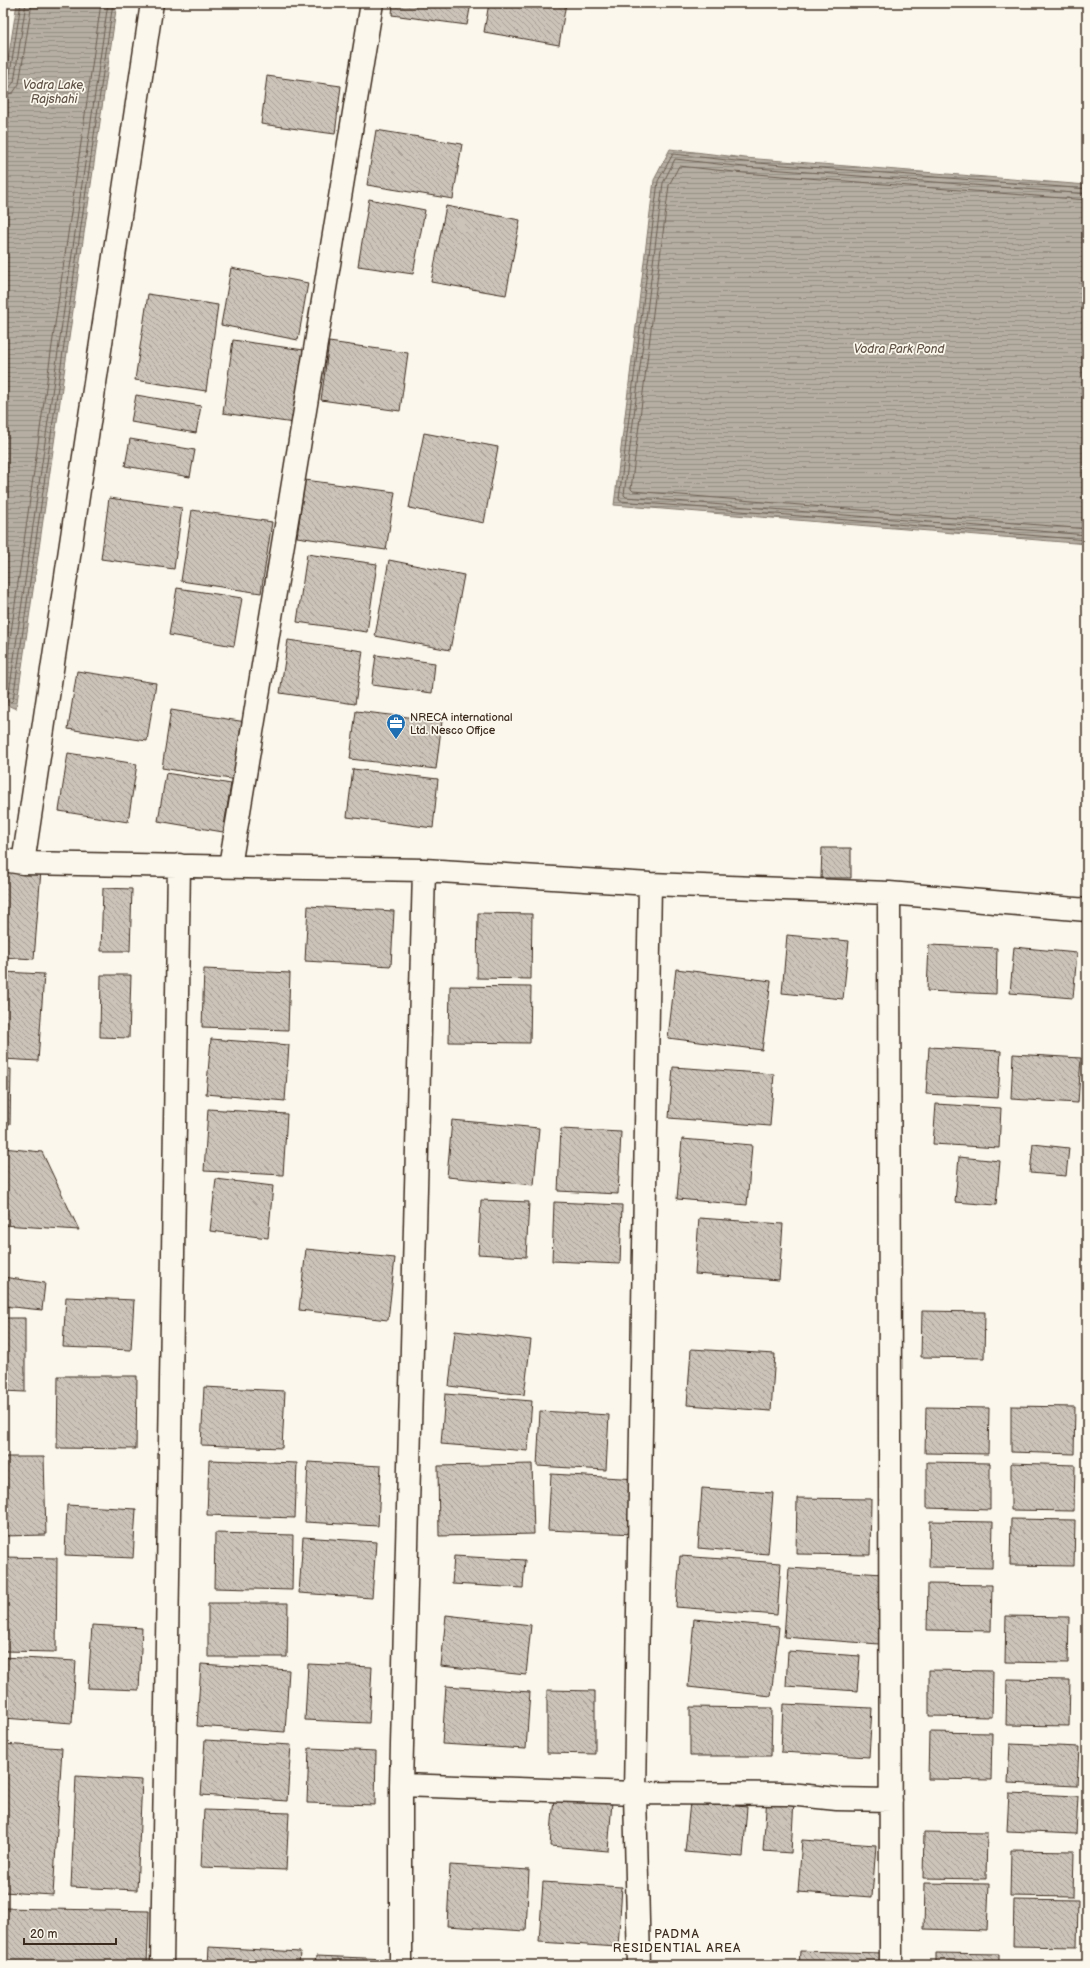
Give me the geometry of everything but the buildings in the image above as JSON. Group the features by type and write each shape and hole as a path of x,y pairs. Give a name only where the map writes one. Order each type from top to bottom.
{"street":[{"path":"152,3 13,861 424,870 650,884 889,893 1087,910"},
{"path":"230,866 372,3"},
{"path":"162,1965 178,865"},
{"path":"401,1965 401,1785 424,870"},
{"path":"638,1965 635,1793 650,884"},
{"path":"889,893 891,1965"},
{"path":"401,1785 635,1793 789,1794 891,1800"}],"water":[{"name":"Vodra Lake, Rajshahi","path":"17,3 117,3 16,709 3,703 3,92"},
{"name":"Vodra Park Pond","path":"670,149 745,158 1087,185 1087,544 614,505 654,180"}],"place":[{"name":"NRECA international Ltd. Nesco Offjce","path":"396,740"}],"district":[{"name":"PADMA RESIDENTIAL AREA","path":"677,1941"}]}
